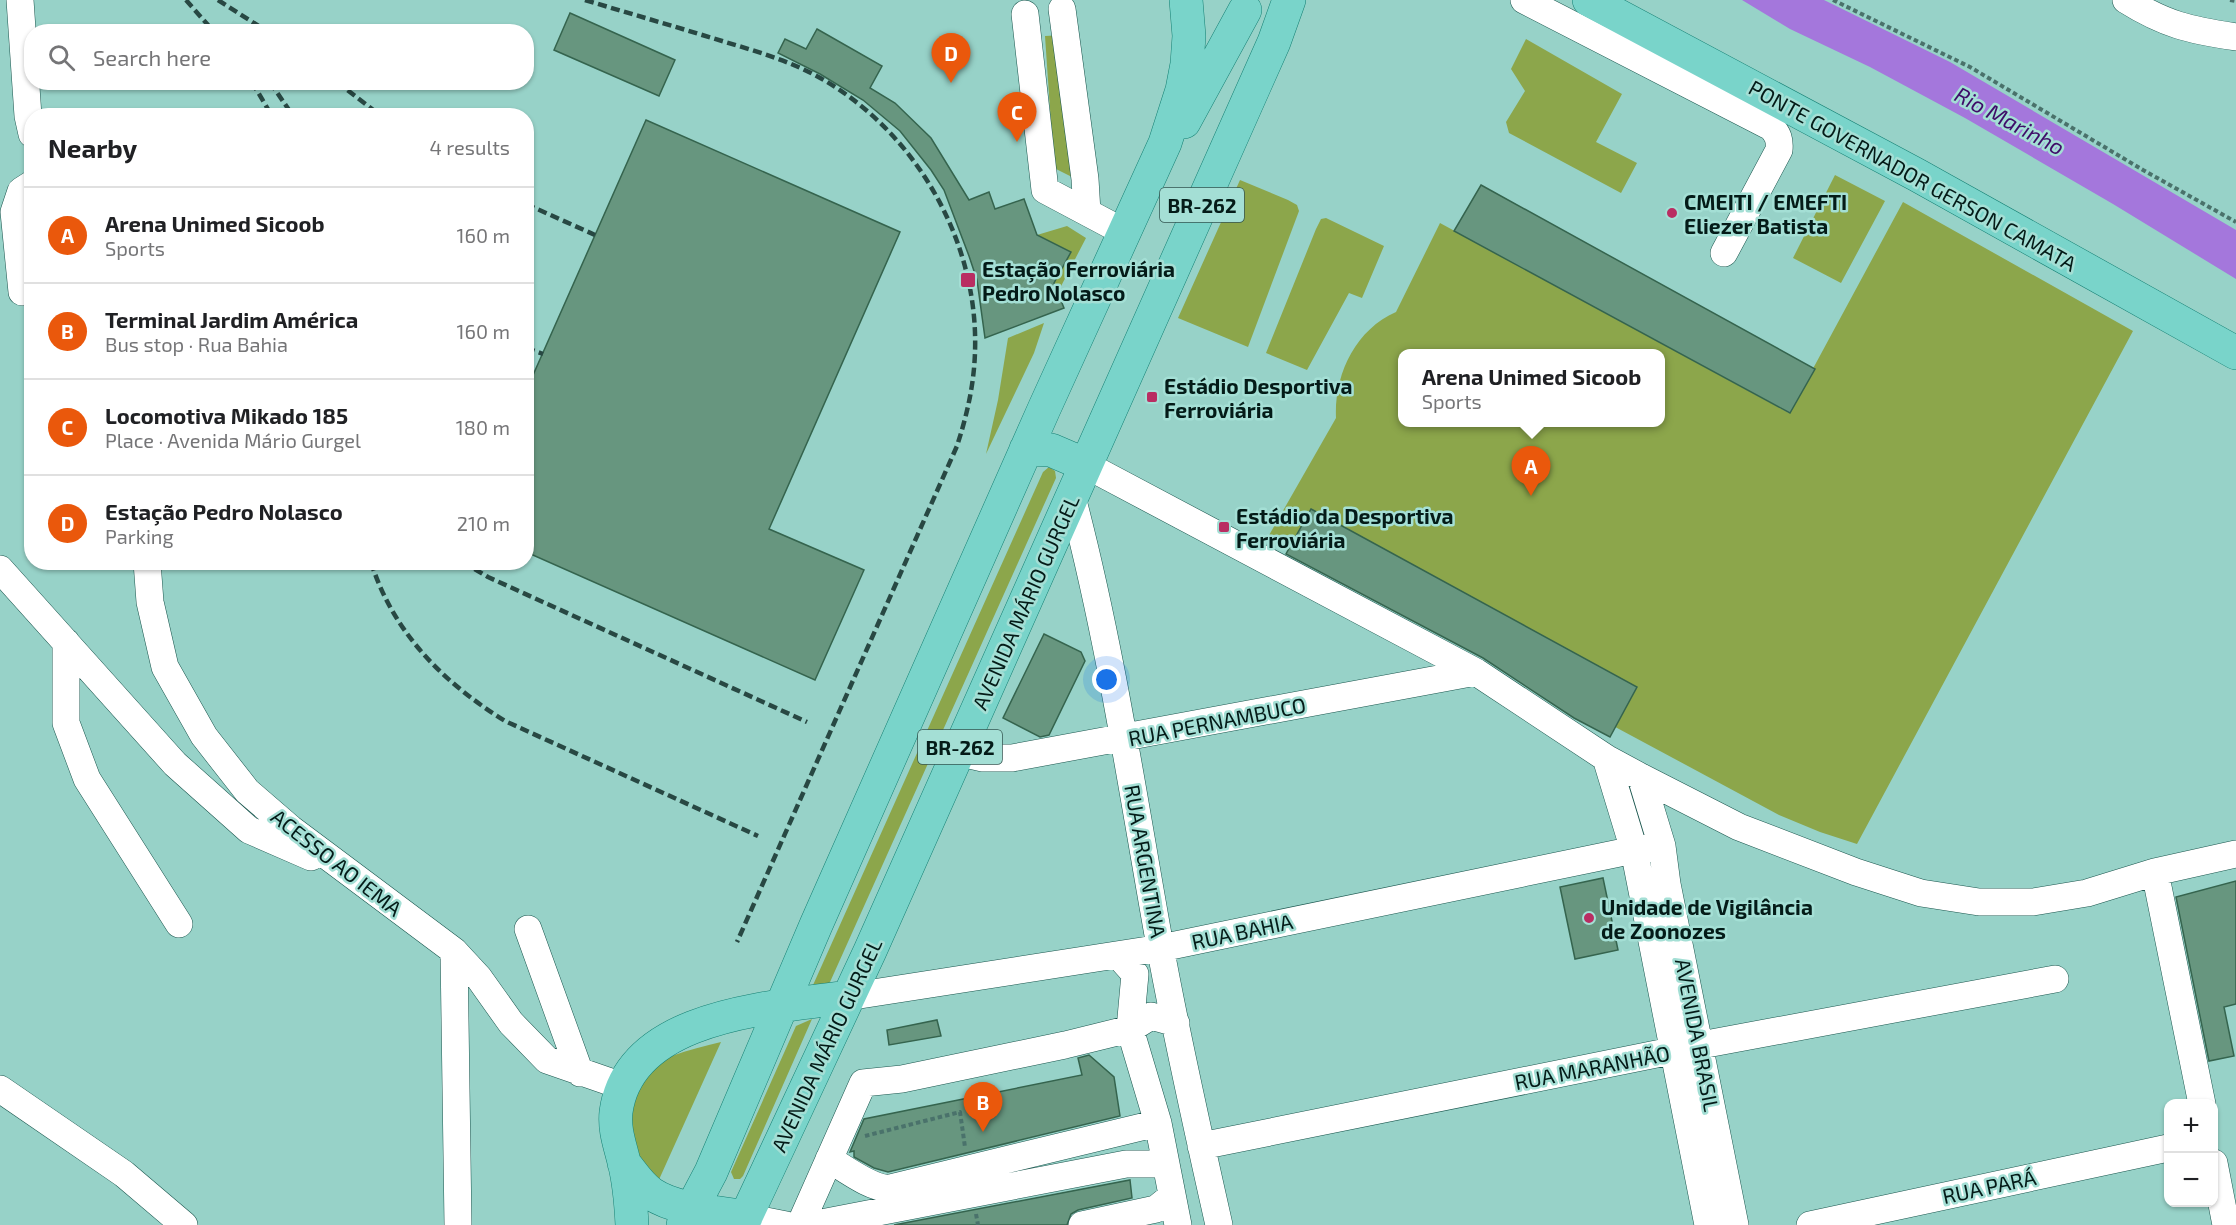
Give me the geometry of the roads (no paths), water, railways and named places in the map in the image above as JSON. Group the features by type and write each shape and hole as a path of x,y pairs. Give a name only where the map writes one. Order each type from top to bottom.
{"main road":[{"name":"BR-262","path":"688,1216 711,1172 1026,449 1158,157 1172,105 1171,33 1164,0"},
{"path":"1158,157 1182,90 1187,63 1189,36 1186,0"},
{"name":"BR-262","path":"1274,42 1282,0"},
{"path":"1274,42 1289,0"},
{"name":"PONTE GOVERNADOR GERSON CAMATA","path":"1589,0 1917,175 2236,353"},
{"name":"PONTE GOVERNADOR GERSON CAMATA","path":"1636,0 1925,155 2236,328"},
{"path":"1158,157 1193,109 1246,5"},
{"path":"1225,153 1246,5"},
{"name":"AVENIDA MÁRIO GURGEL","path":"744,1221 830,1039 1274,42"},
{"path":"2113,285 2236,363"},
{"path":"1026,449 1052,450 1086,465"},
{"path":"632,1225 624,1163 617,1140 616,1114 622,1086 635,1065 654,1048 680,1032 722,1017 847,997"},
{"path":"624,1163 639,1183 652,1194 688,1216 744,1221"}],"street":[{"path":"20,0 24,58"},
{"path":"1524,0 1761,122 1776,132 1779,138 1779,150 1724,253"},
{"path":"2126,0 2164,21 2186,29 2236,37"},
{"path":"1062,9 1084,171 1087,212"},
{"path":"1025,15 1045,190 1124,232"},
{"path":"26,90 27,108"},
{"path":"21,292 14,212 21,191 24,189"},
{"path":"1086,465 1476,672 1606,758 1641,777 1739,826 1856,872 1921,893 1979,902 2033,902 2087,893 2155,872 2236,854"},
{"name":"RUA ARGENTINA","path":"1072,497 1084,542 1124,739 1161,948 1219,1225"},
{"path":"0,569 175,764 249,830 350,874"},
{"name":"ACESSO AO IEMA","path":"148,570 150,602 165,667 204,735 247,791 291,829 454,951 479,978 511,1023 547,1060 622,1086"},
{"path":"66,642 66,723 87,779 179,924"},
{"name":"RUA PERNAMBUCO","path":"957,753 983,758 1012,758 1476,672"},
{"name":"AVENIDA BRASIL","path":"1606,758 1634,850 1708,1225"},
{"name":"AVENIDA BRASIL","path":"1641,777 1662,846 1667,884 1701,1045 1735,1225"},
{"path":"1634,850 1662,846"},
{"name":"RUA BAHIA","path":"847,997 1161,948 1634,850"},
{"path":"2155,872 2201,1099"},
{"path":"528,929 580,1073"},
{"path":"454,951 458,1225"},
{"path":"1118,955 1135,974 1130,1029 1158,1124 1178,1225"},
{"name":"RUA MARANHÃO","path":"1201,1146 1674,1050 2055,979"},
{"path":"800,1225 863,1083 902,1079 1065,1045 1130,1029 1151,1016 1176,1023"},
{"path":"0,1089 124,1174 184,1225"},
{"path":"811,1225 971,1181 1158,1124"},
{"path":"833,1149 859,1177 884,1189 1126,1164 1166,1164"},
{"name":"RUA PARÁ","path":"1810,1225 2164,1149"},
{"path":"2218,1184 2226,1225"},
{"path":"1082,1225 1156,1209 1172,1196"},
{"path":"744,1221 786,1225"}],"water":[{"name":"Rio Marinho","path":"1742,0 1824,0 1950,62 2236,230 2236,279 1965,118 1870,67 1790,29"}],"railway":[{"path":"186,0 207,24"},
{"path":"218,0 256,24"},
{"path":"585,0 737,45 799,67 847,95 880,122 908,154 932,189 951,227 965,268 973,309 975,352 972,388 957,446 737,942"},
{"path":"257,90 267,108"},
{"path":"275,90 288,108"},
{"path":"347,90 371,108"},
{"path":"534,208 595,235"},
{"path":"534,351 543,354"},
{"path":"374,570 393,611 423,654 461,690 483,706 505,721 758,836"},
{"path":"476,570 807,722"}],"place":[{"name":"Estação Pedro Nolasco","path":"951,83"},
{"name":"Locomotiva Mikado 185","path":"1017,142"},
{"name":"CMEITI / EMEFTI Eliezer Batista","path":"1672,213"},
{"name":"Estação Ferroviária Pedro Nolasco","path":"968,280"},
{"name":"Estádio Desportiva Ferroviária","path":"1152,397"},
{"name":"Arena Unimed Sicoob","path":"1531,496"},
{"name":"Estádio da Desportiva Ferroviária","path":"1224,527"},
{"name":"Unidade de Vigilância de Zoonozes","path":"1589,918"},
{"name":"Terminal Jardim América","path":"983,1132"}]}
